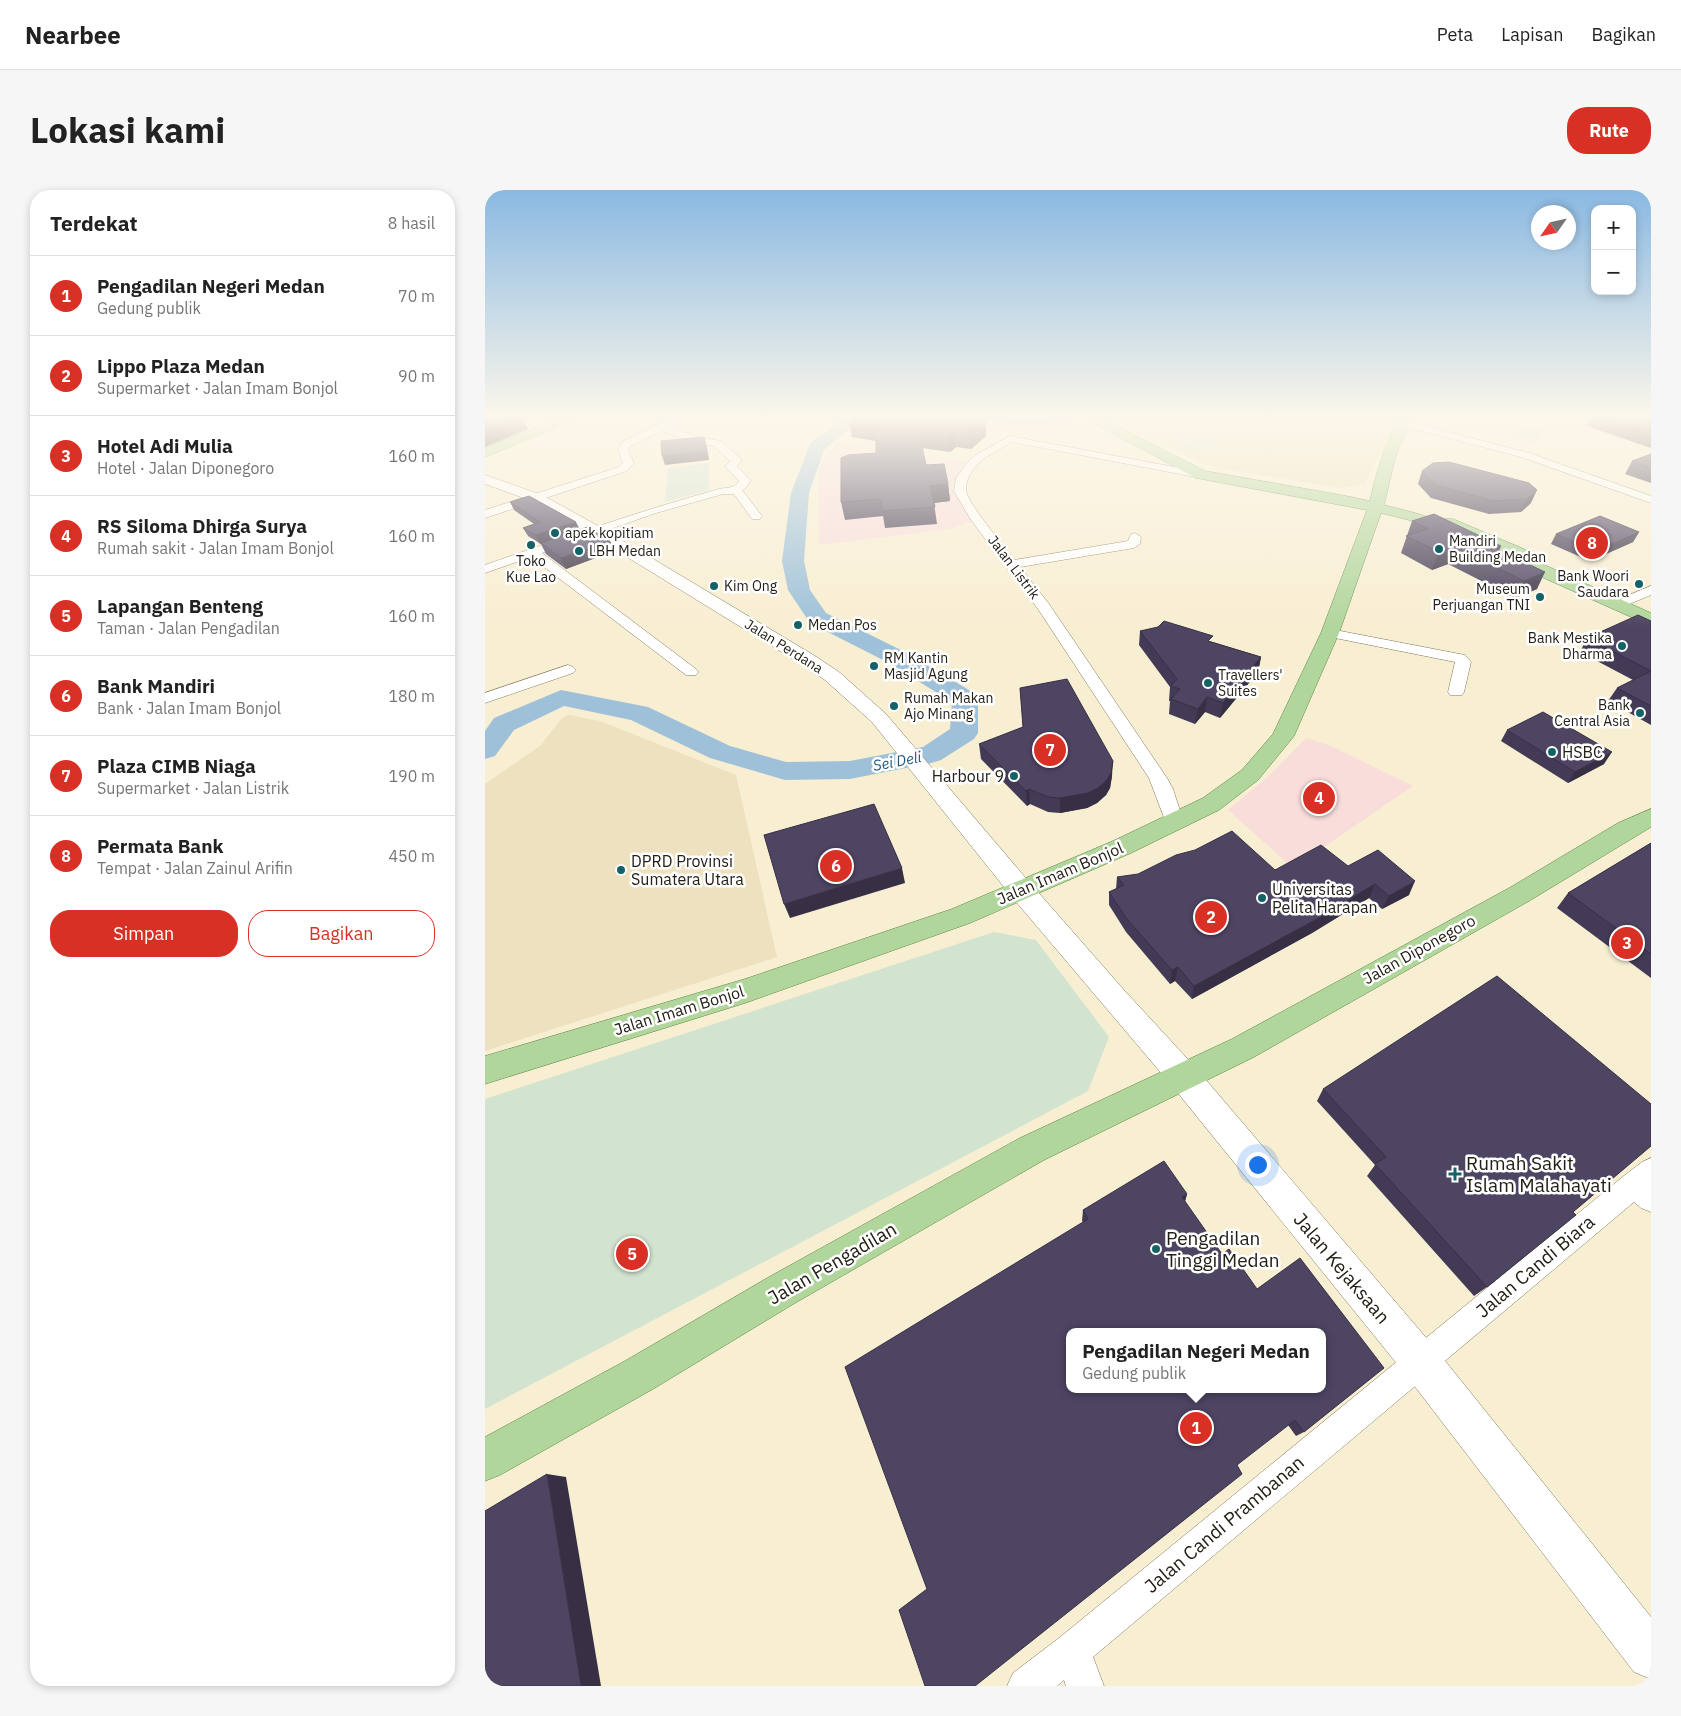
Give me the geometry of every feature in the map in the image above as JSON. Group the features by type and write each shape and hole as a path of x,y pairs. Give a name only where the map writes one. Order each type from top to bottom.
{"main road":[{"name":"Jalan Perdana","path":"506,487 537,498 594,530 809,660 832,676 879,718 1021,890"},
{"path":"1300,487 1378,496"},
{"path":"1304,487 1378,496 1468,530 1651,620"},
{"name":"Jalan Imam Bonjol","path":"485,1070 763,984 961,916 1175,823 1211,804 1250,775 1283,736 1330,633 1381,487"},
{"path":"1595,591 1627,601 1651,612"},
{"name":"Jalan Diponegoro","path":"1184,1076 1243,1048 1520,894 1627,829 1651,817"},
{"name":"Jalan Kejaksaan","path":"1021,890 1114,999 1184,1076 1214,1115 1420,1361 1651,1655"},
{"name":"Jalan Pengadilan","path":"485,1460 639,1375 825,1266 1032,1149 1184,1076"}],"street":[{"path":"485,514 570,487"},
{"path":"485,569 594,530 693,499 740,487"},
{"name":"Jalan Listrik","path":"961,487 960,491 975,517 1012,564 1071,646 1158,778 1164,789 1175,823"},
{"path":"1614,487 1651,500"},
{"path":"734,490 737,491 755,516"},
{"path":"1012,564 1134,544 1135,537"},
{"path":"531,552 691,672"},
{"path":"1627,601 1651,590"},
{"path":"1330,633 1460,658 1463,662 1456,692"},
{"path":"485,698 569,670"},
{"name":"Jalan Candi Biara","path":"1420,1361 1645,1185"},
{"name":"Jalan Candi Prambanan","path":"1026,1686 1072,1651 1420,1361"},
{"path":"1072,1651 1085,1686"}],"shaded area":[{"path":"819,487 959,487 959,491 974,521 949,529 819,545"},
{"name":"DPRD Provinsi Sumatera Utara","path":"569,715 600,721 736,775 777,957 485,1051 485,784 540,746 562,718"},
{"path":"1306,738 1331,746 1413,786 1293,868 1228,810 1271,774"}],"green space":[{"path":"666,487 709,487 709,490 665,502"},
{"path":"994,932 1036,940 1109,1037 1088,1091 485,1409 485,1099"}],"building":[{"path":"841,487 930,487 935,507 882,511 881,499 841,502"},
{"path":"1443,487 1533,487 1537,490 1527,499 1494,501"},
{"path":"529,496 576,522 536,535 523,528 540,522 510,502"},
{"path":"1434,514 1501,546 1494,548 1545,572 1524,581 1454,547 1439,552 1406,536 1428,529 1412,521"},
{"path":"1600,516 1639,532 1595,551 1556,534"},
{"path":"587,527 610,541 561,558 541,543"},
{"path":"1638,615 1651,621 1651,671 1587,638"},
{"name":"Travellers' Suites","path":"1164,621 1213,636 1208,641 1261,657 1223,703 1207,697 1198,709 1171,699 1180,689 1171,686 1177,679 1140,631 1158,627"},
{"path":"1651,671 1651,706 1617,688"},
{"path":"1067,679 1113,761 1111,773 1107,780 1098,788 1088,793 1060,798 1048,797 1029,789 1026,791 979,744 1023,727 1020,688"},
{"path":"1543,712 1612,752 1575,772 1507,730"},
{"path":"874,804 902,868 784,904 764,835"},
{"path":"1232,831 1275,870 1321,845 1348,866 1378,850 1415,881 1389,896 1375,884 1317,919 1194,986 1178,967 1172,970 1127,919 1109,892 1124,885 1117,877 1138,874 1176,855 1195,850"},
{"path":"1651,843 1651,954 1568,893"},
{"name":"Rumah Sakit Islam Malahayati","path":"1497,976 1651,1104 1651,1146 1573,1212 1576,1215 1487,1287 1375,1164 1386,1157 1323,1089"},
{"path":"1164,1161 1187,1194 1182,1197 1222,1254 1229,1249 1257,1289 1300,1258 1384,1368 1304,1432 1295,1420 1237,1465 1242,1474 975,1686 925,1686 899,1610 927,1589 845,1367 1088,1219 1083,1210"},
{"path":"547,1474 581,1686 485,1686 485,1511"}],"waterway":[{"name":"Sei Deli","path":"485,750 504,724 561,698 639,713 720,752 785,771 850,770 931,754 964,733 965,699 896,657 818,618 799,590 793,561 802,487"}],"place":[{"name":"apek kopitiam","path":"555,533"},
{"name":"Permata Bank","path":"1592,543"},
{"name":"Toko Kue Lao","path":"531,545"},
{"name":"Mandiri Building Medan","path":"1439,549"},
{"name":"LBH Medan","path":"579,551"},
{"name":"Bank Woori Saudara","path":"1639,584"},
{"name":"Kim Ong","path":"714,586"},
{"name":"Museum Perjuangan TNI","path":"1540,597"},
{"name":"Medan Pos","path":"798,625"},
{"name":"Bank Mestika Dharma","path":"1622,646"},
{"name":"RM Kantin Masjid Agung","path":"874,666"},
{"name":"Travellers' Suites","path":"1208,683"},
{"name":"Rumah Makan Ajo Minang","path":"894,706"},
{"name":"Bank Central Asia","path":"1640,713"},
{"name":"Plaza CIMB Niaga","path":"1050,750"},
{"name":"HSBC","path":"1552,752"},
{"name":"Harbour 9","path":"1014,776"},
{"name":"RS Siloma Dhirga Surya","path":"1319,798"},
{"name":"Bank Mandiri","path":"836,866"},
{"name":"DPRD Provinsi Sumatera Utara","path":"621,870"},
{"name":"Universitas Pelita Harapan","path":"1262,898"},
{"name":"Lippo Plaza Medan","path":"1211,917"},
{"name":"Hotel Adi Mulia","path":"1627,943"},
{"name":"Rumah Sakit Islam Malahayati","path":"1455,1174"},
{"name":"Pengadilan Tinggi Medan","path":"1156,1249"},
{"name":"Lapangan Benteng","path":"632,1254"},
{"name":"Pengadilan Negeri Medan","path":"1196,1428"}]}
